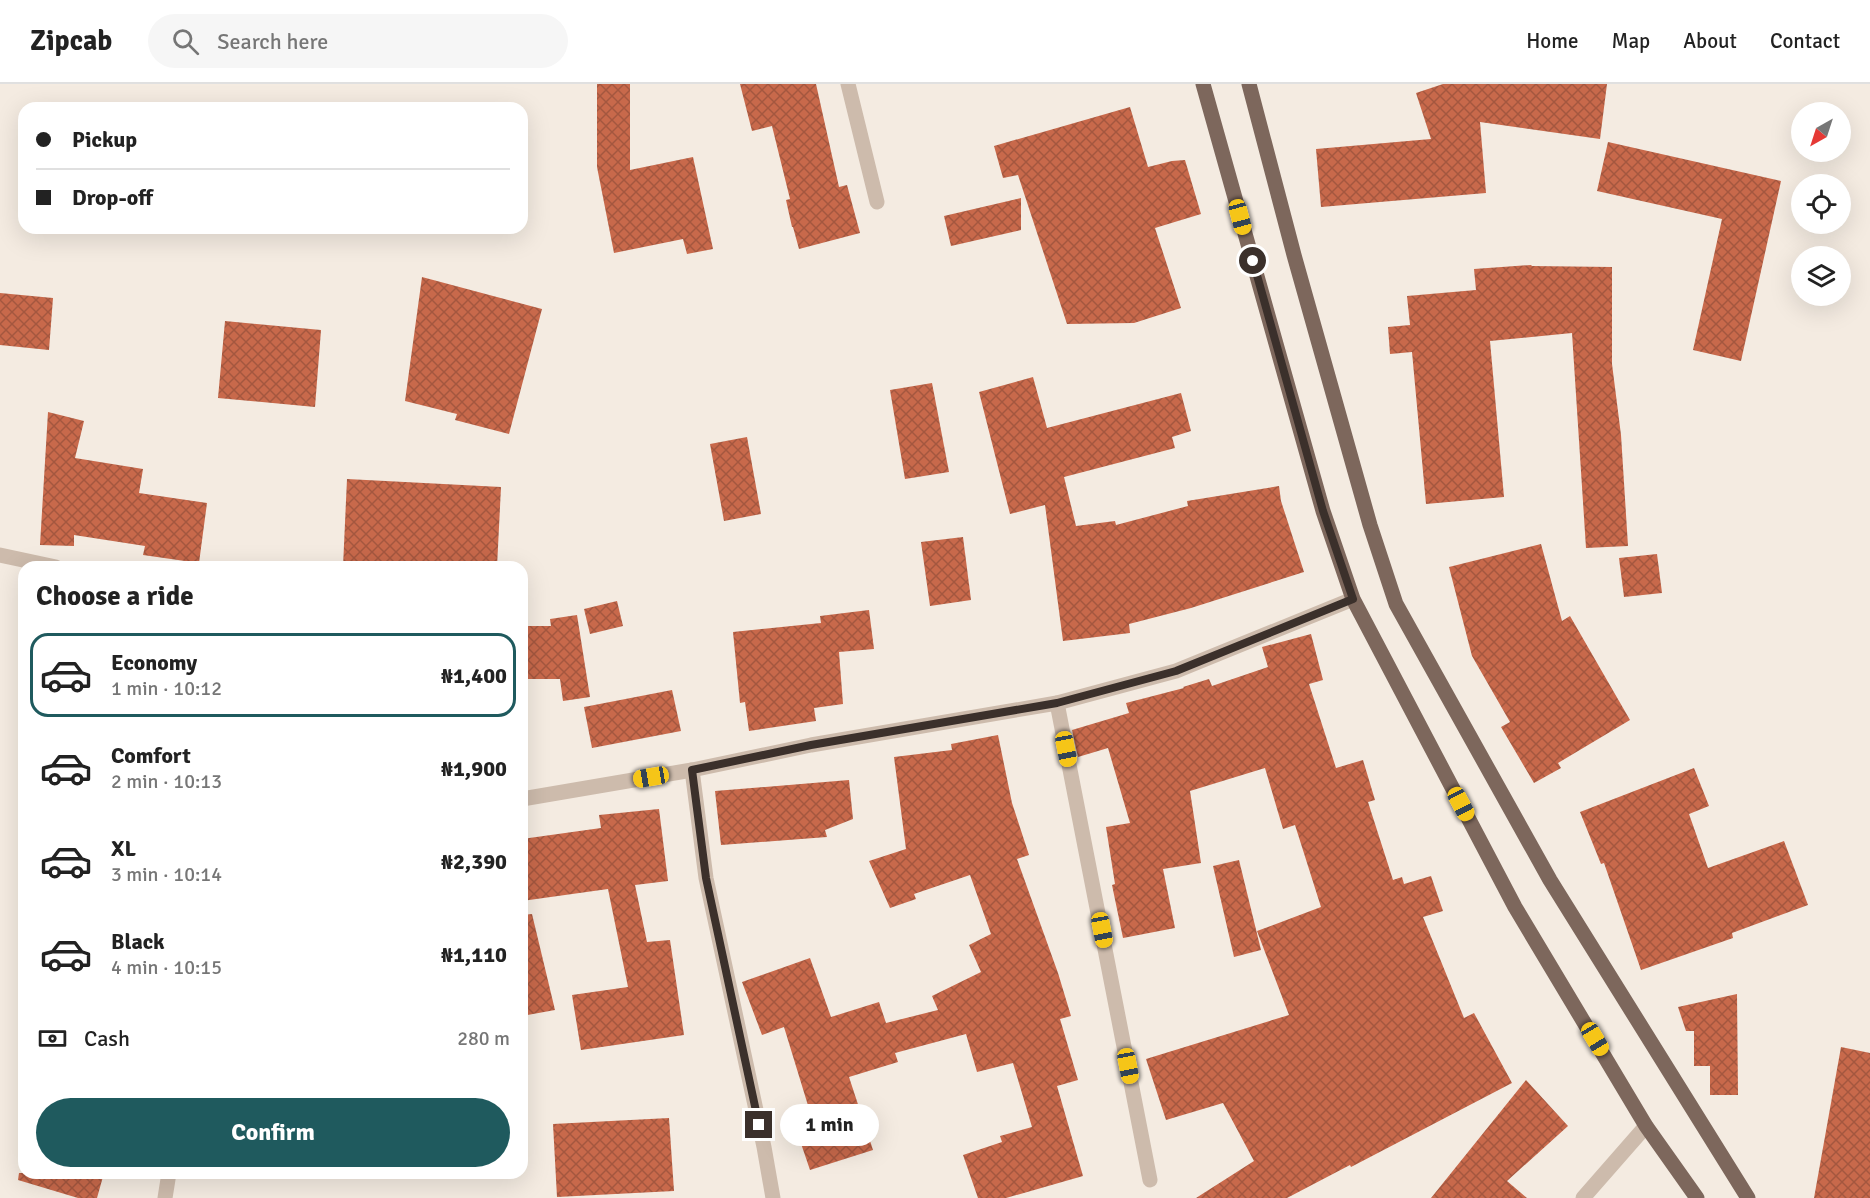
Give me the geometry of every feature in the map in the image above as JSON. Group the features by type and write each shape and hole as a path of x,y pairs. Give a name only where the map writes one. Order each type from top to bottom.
{"main road":[{"path":"1203,84 1323,511 1353,599 1515,907 1646,1126 1697,1198"},
{"path":"1249,84 1294,255 1370,525 1396,604 1550,880 1748,1198"}],"street":[{"path":"848,84 877,202"},
{"path":"0,555 28,561"},
{"path":"528,798 692,770 811,745 1057,703 1176,671 1353,599"},
{"path":"1057,703 1150,1180"},
{"path":"692,770 706,878 773,1198"},
{"path":"1583,1198 1646,1126"},
{"path":"165,1198 168,1179"}],"building":[{"path":"597,84 630,84 630,170 693,157 713,249 687,254 683,239 614,253 597,167"},
{"path":"740,84 816,84 839,187 847,185 860,233 799,249 786,200 790,199 772,126 752,131"},
{"path":"1443,84 1607,84 1600,139 1480,122 1486,193 1321,207 1316,149 1431,139 1416,93"},
{"path":"1130,107 1148,167 1185,160 1201,214 1155,228 1181,308 1134,323 1067,324 1018,175 1003,178 994,146"},
{"path":"1608,142 1781,181 1741,361 1693,350 1722,219 1597,191"},
{"path":"1021,198 1021,230 951,246 944,216"},
{"path":"1531,265 1612,267 1612,364 1621,435 1628,546 1586,548 1572,333 1490,341 1504,497 1426,504 1412,352 1390,354 1388,327 1410,325 1407,296 1476,290 1474,269"},
{"path":"422,277 542,309 509,434 455,420 457,414 405,401"},
{"path":"0,293 53,298 49,350 0,345"},
{"path":"225,321 321,330 315,407 218,398"},
{"path":"1033,377 1047,428 1181,393 1191,431 1172,437 1175,448 1064,477 1076,526 1115,521 1116,525 1188,506 1187,501 1279,486 1281,501 1304,572 1191,608 1129,624 1130,633 1063,641 1045,505 1010,514 979,392"},
{"path":"932,383 949,472 905,479 890,390"},
{"path":"48,412 84,421 75,458 143,469 139,493 207,503 199,561 143,555 145,546 74,535 74,546 40,545"},
{"path":"747,437 761,514 724,521 710,444"},
{"path":"347,479 501,487 497,561 343,561"},
{"path":"963,537 971,600 930,606 921,542"},
{"path":"1541,544 1562,621 1570,616 1630,720 1558,763 1561,768 1534,783 1501,727 1510,722 1472,656 1449,567"},
{"path":"1657,554 1662,593 1624,597 1619,558"},
{"path":"617,601 623,626 590,634 584,609"},
{"path":"869,610 874,649 839,652 843,704 814,708 816,721 749,731 745,702 740,703 733,632 821,623 820,616"},
{"path":"577,615 590,697 563,701 560,679 528,679 528,626 551,626 550,619"},
{"path":"1311,634 1323,680 1309,684 1336,768 1363,760 1375,800 1368,802 1393,880 1402,877 1404,884 1431,876 1443,911 1423,917 1464,1018 1474,1013 1512,1083 1287,1198 1196,1198 1254,1161 1223,1103 1166,1120 1146,1059 1289,1015 1257,931 1321,907 1295,825 1283,829 1265,768 1190,791 1201,863 1163,869 1175,928 1123,938 1112,885 1115,884 1106,827 1130,823 1108,748 1078,757 1072,730 1129,713 1126,703 1209,679 1212,686 1268,667 1262,647"},
{"path":"672,690 681,731 592,748 584,707"},
{"path":"998,735 1012,803 1029,855 1017,859 1071,1016 1060,1019 1078,1080 1057,1086 1083,1176 1006,1198 978,1198 963,1155 1002,1142 1000,1136 1032,1127 1013,1063 977,1072 966,1034 895,1053 898,1062 849,1077 873,1150 810,1170 792,1117 810,1112 784,1027 762,1035 742,982 810,958 831,1017 879,1002 886,1023 938,1010 932,996 981,972 969,945 991,934 970,875 914,894 916,899 890,908 869,861 906,849 894,757 952,750 951,744"},
{"path":"1694,768 1709,806 1689,814 1708,868 1784,841 1808,905 1732,933 1733,938 1641,970 1604,863 1601,864 1580,812"},
{"path":"849,780 853,819 825,830 827,837 721,845 715,791"},
{"path":"659,809 668,881 635,885 647,942 670,940 684,1035 581,1050 572,995 628,987 608,889 528,900 528,838 601,828 599,815"},
{"path":"1239,860 1261,950 1234,957 1213,866"},
{"path":"528,914 532,914 555,1010 528,1015"},
{"path":"1737,994 1738,1095 1710,1095 1710,1066 1694,1066 1694,1031 1686,1031 1678,1007"},
{"path":"1841,1047 1870,1053 1870,1198 1814,1198"},
{"path":"1526,1080 1568,1126 1507,1181 1527,1198 1431,1198"},
{"path":"669,1118 674,1191 557,1197 553,1124"},
{"path":"102,1179 97,1198 78,1198 18,1180"}],"route":[{"path":"759,1125 706,878 692,770 811,745 1057,703 1176,671 1353,599 1323,511 1253,261"}]}
